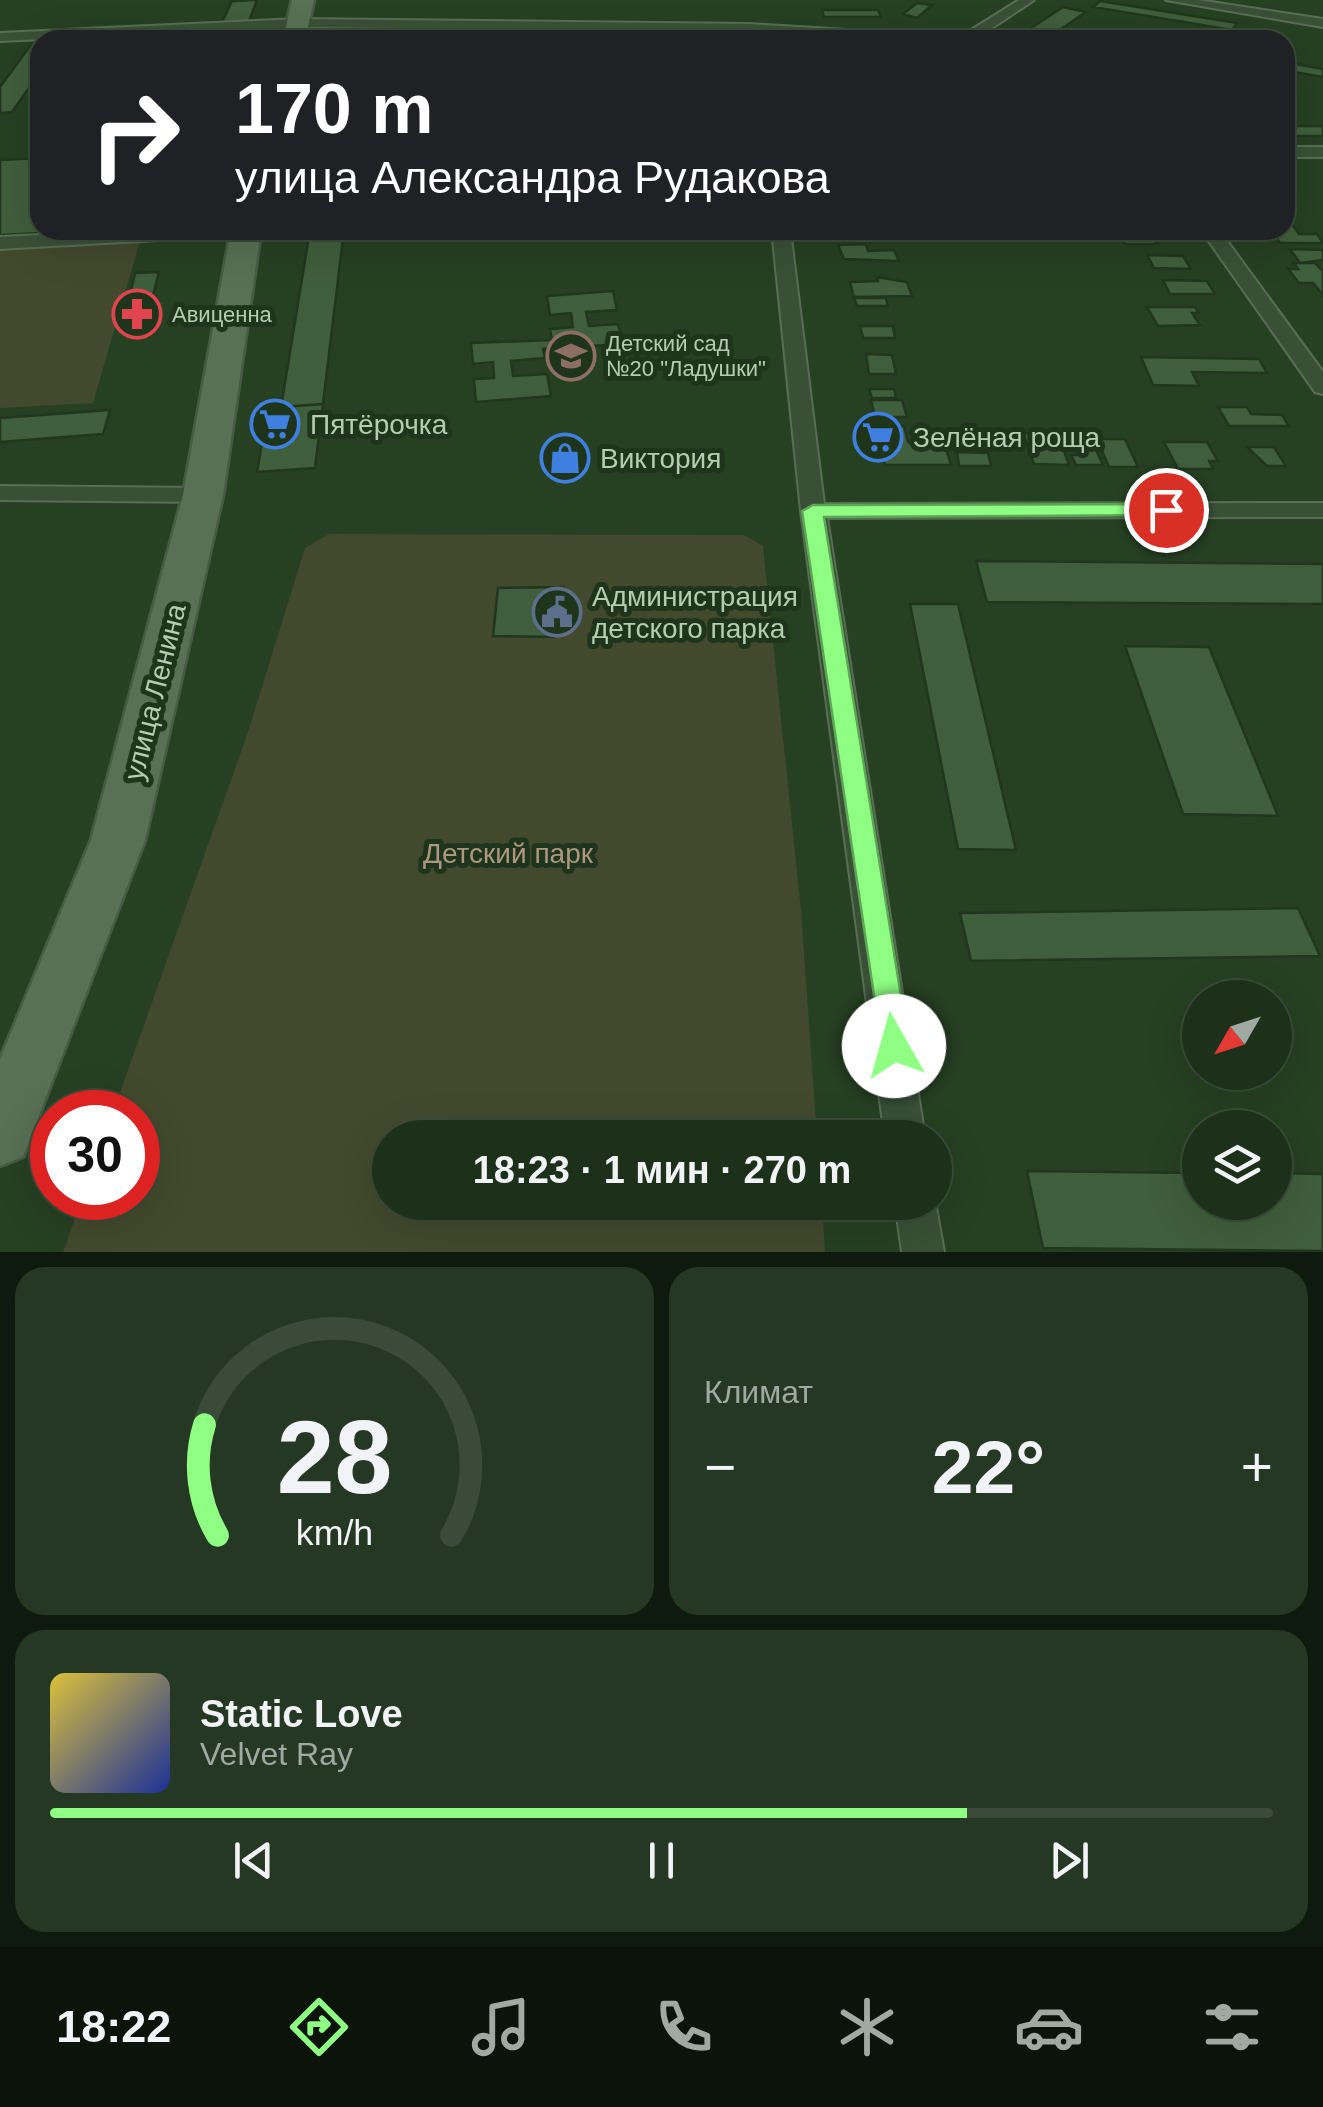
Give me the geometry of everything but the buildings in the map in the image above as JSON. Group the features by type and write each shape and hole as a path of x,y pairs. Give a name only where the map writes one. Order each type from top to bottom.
{"main road":[{"path":"296,30 303,0"},
{"name":"улица Ленина","path":"0,1136 118,840 204,495 243,269 244,240"}],"street":[{"path":"978,30 1028,0"},
{"path":"1172,0 1323,23"},
{"path":"1296,19 1310,0"},
{"path":"296,30 784,30"},
{"path":"0,37 30,36"},
{"path":"1295,152 1323,152"},
{"path":"0,243 57,240"},
{"path":"782,240 813,511 902,1120"},
{"path":"1217,240 1323,387"},
{"path":"0,493 204,495"},
{"path":"813,511 1323,510"},
{"path":"918,1220 923,1252"}],"green space":[{"path":"140,241 93,403 0,408 0,247"},
{"name":"Детский парк","path":"329,534 744,535 763,546 801,910 816,1120 372,1120 372,1220 823,1220 825,1252 63,1252 74,1220 160,1220 160,1090 121,1090 247,735 305,548"}],"place":[{"name":"Авиценна","path":"137,314"},
{"name":"Детский сад №20 \"Ладушки\"","path":"571,356"},
{"name":"Пятёрочка","path":"275,424"},
{"name":"Зелёная роща","path":"878,437"},
{"name":"Виктория","path":"565,458"},
{"name":"Администрация детского парка","path":"557,612"}],"route":[{"path":"894,1046 813,511 1166,510"}]}
